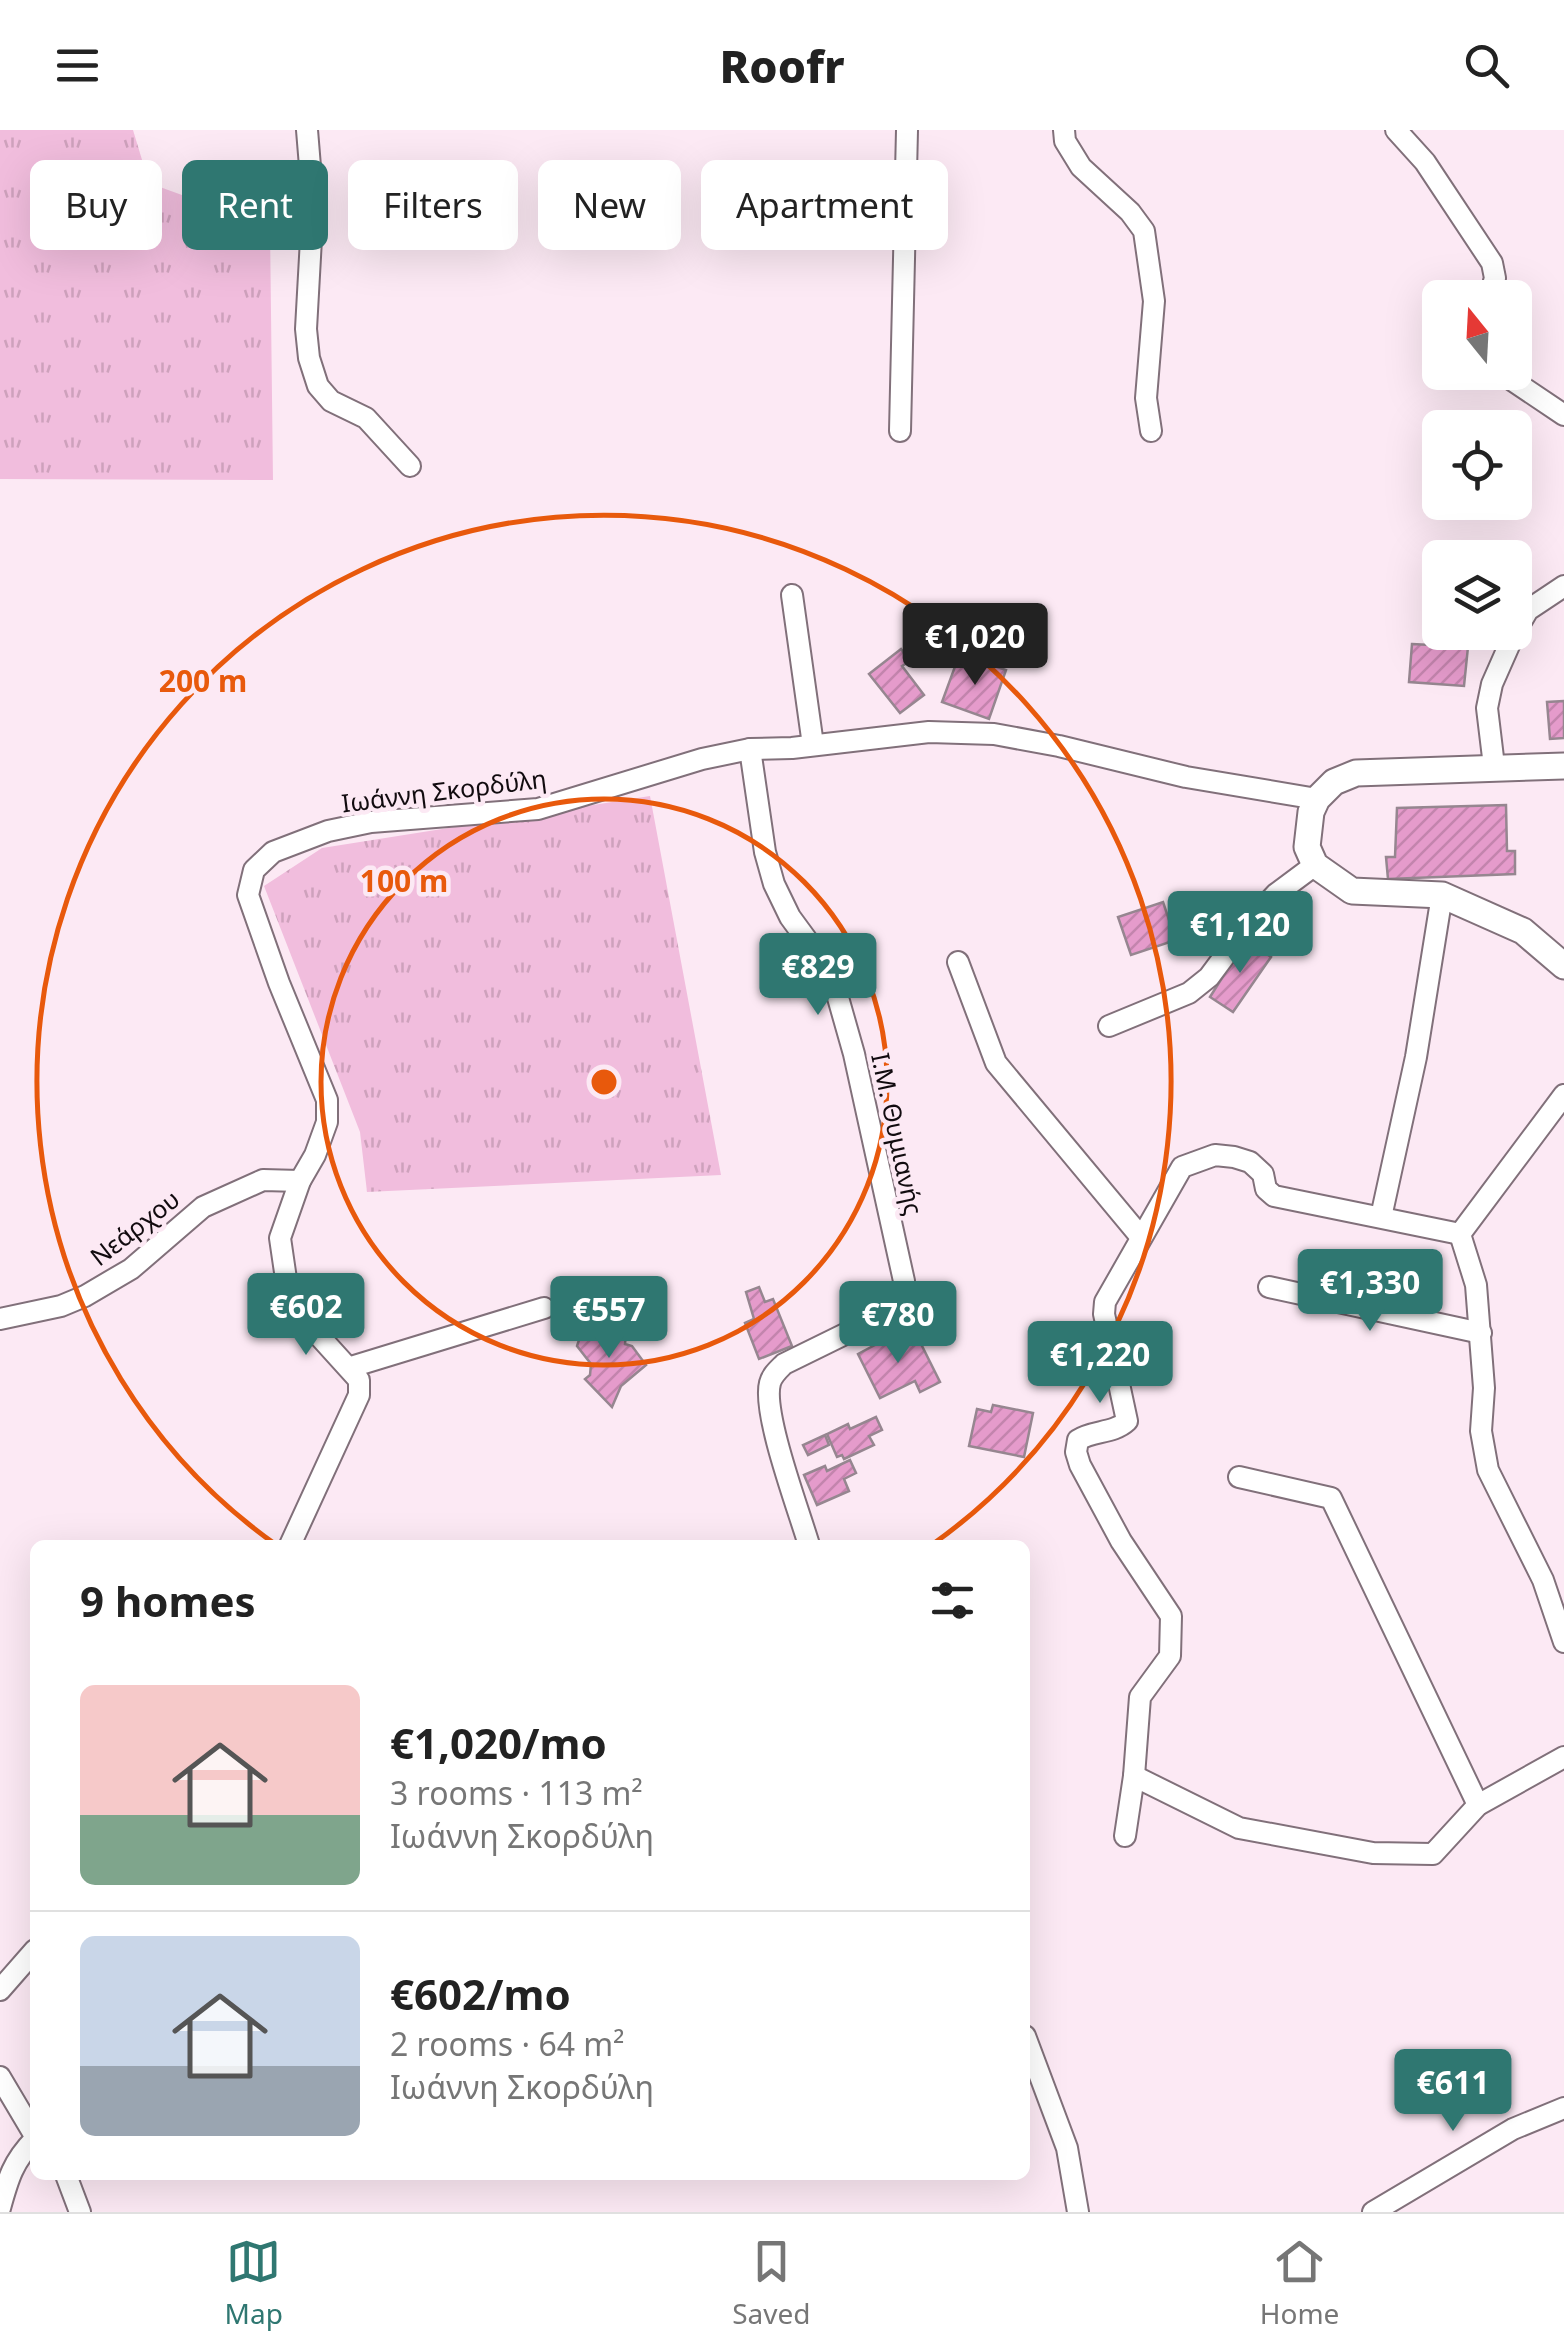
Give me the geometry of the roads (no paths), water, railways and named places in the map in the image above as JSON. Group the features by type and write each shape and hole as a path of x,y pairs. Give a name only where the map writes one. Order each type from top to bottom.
{"main road":[{"path":"1564,766 1356,772 1334,782 1317,799 1311,812 1307,847 1315,865 1352,890 1442,895 1523,931 1564,966"}],"street":[{"path":"307,130 313,203 306,329 309,358 318,386 330,401 366,418 410,466"},
{"path":"900,431 908,130"},
{"path":"1064,130 1066,141 1082,167 1130,212 1144,231 1154,301 1146,398 1151,431"},
{"path":"1396,130 1425,162 1492,264 1493,280"},
{"path":"1527,390 1564,415"},
{"path":"1532,607 1564,586"},
{"path":"792,595 814,745"},
{"path":"1494,766 1487,708 1492,684 1507,650"},
{"name":"Ιωάννη Σκορδύλη","path":"351,1367 302,1316 286,1279 280,1238 300,1181 315,1155 326,1122 327,1100 248,896 254,870 272,852 328,831 371,822 538,809 702,759 750,749 930,732 994,734 1186,778 1317,799"},
{"name":"Ι.Μ. Θυμιανής","path":"750,749 765,852 774,884 790,917 831,973 854,1054 904,1281 904,1296 896,1309 784,1364 771,1378 768,1396 775,1430 808,1540"},
{"path":"1109,1026 1189,993 1209,977 1276,894 1315,865"},
{"path":"1381,1218 1416,1057 1442,895"},
{"path":"958,962 996,1063 1140,1236"},
{"path":"1460,1234 1564,1095"},
{"path":"1124,1836 1134,1776 1140,1698 1170,1656 1171,1616 1121,1541 1076,1452 1078,1440 1086,1434 1111,1430 1126,1422 1104,1314 1110,1291 1140,1236 1182,1167 1215,1155 1250,1162 1263,1174 1266,1188 1274,1196 1460,1234"},
{"name":"Νεάρχου","path":"0,1319 61,1306 85,1296 131,1269 204,1207 263,1180 300,1181"},
{"path":"1460,1234 1476,1285 1484,1388 1481,1431 1488,1470 1542,1580 1564,1637"},
{"path":"1269,1287 1481,1333"},
{"path":"292,1540 359,1396 359,1380 351,1367 544,1308"},
{"path":"1239,1477 1331,1498 1478,1804"},
{"path":"1134,1776 1240,1828 1373,1853 1433,1854 1478,1804 1564,1757"},
{"path":"0,1990 30,1956"},
{"path":"1030,2049 1067,2148 1078,2212"},
{"path":"0,2078 30,2129"},
{"path":"1373,2212 1513,2129 1564,2108"},
{"path":"0,2208 6,2179 30,2143"},
{"path":"68,2180 80,2212"}]}
